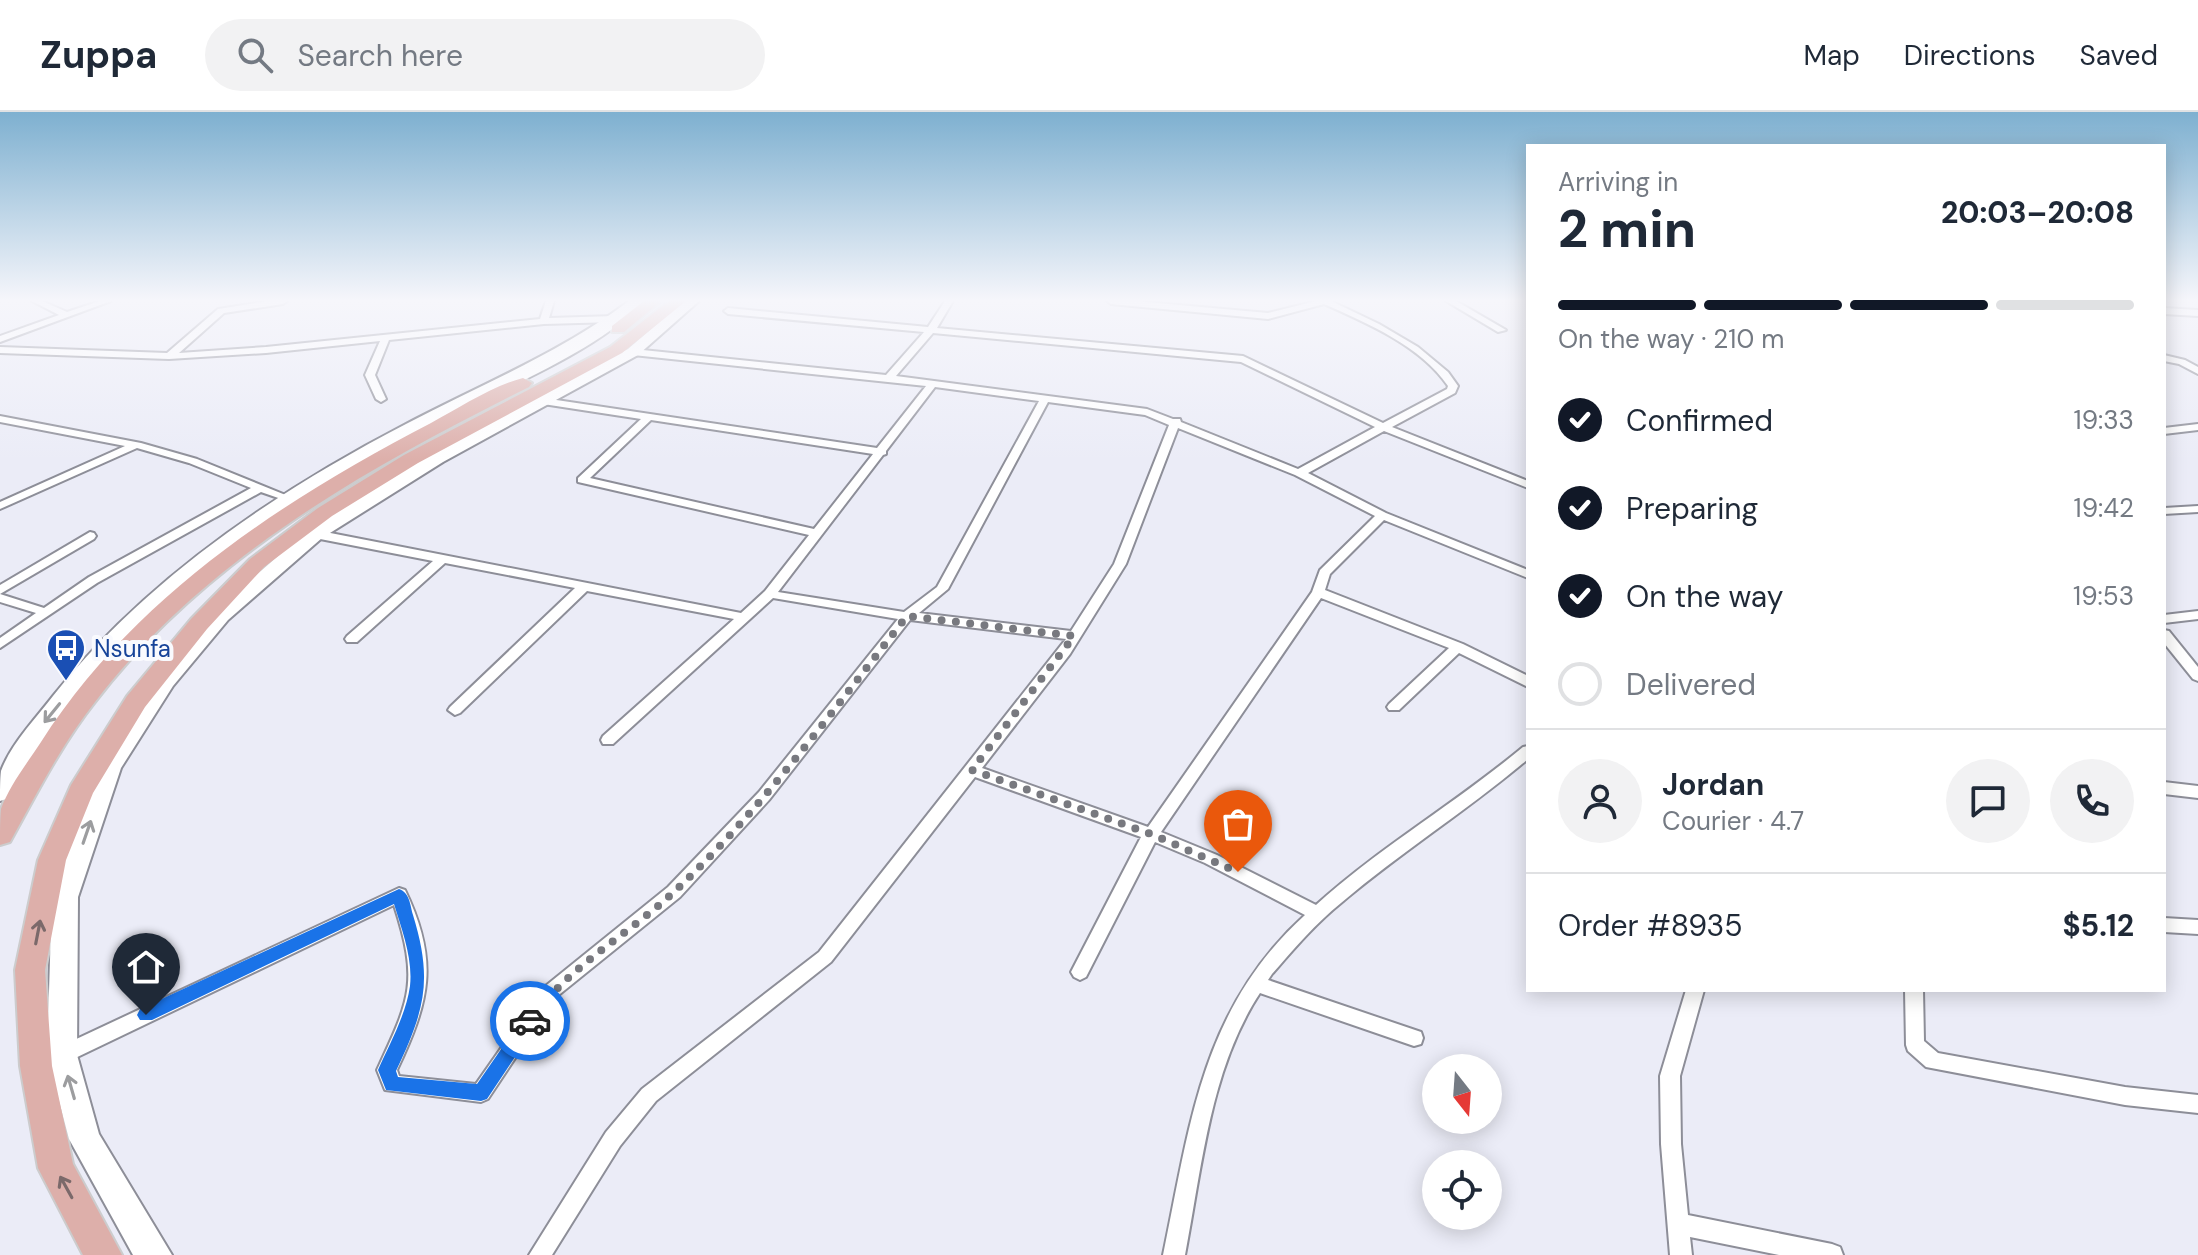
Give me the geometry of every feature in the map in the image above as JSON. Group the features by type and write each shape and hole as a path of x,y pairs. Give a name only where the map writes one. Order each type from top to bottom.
{"main road":[{"path":"0,835 46,754 87,694 151,624 204,575 265,526 336,480 577,354"},
{"path":"103,1255 56,1168 36,1066 30,970 52,860 80,792 136,702 199,624 257,563 325,512 411,459 608,354"}],"street":[{"path":"122,354 190,354"},
{"path":"379,354 370,375 381,399"},
{"path":"0,792 47,718 112,641 228,541 287,498 411,428 558,354"},
{"path":"155,1255 144,1242 85,1139 62,1055 65,897 109,767 165,681 221,616 315,534 437,458 629,354"},
{"path":"656,354 933,383 1147,412 1176,421 1299,473 1382,515 1526,573"},
{"path":"889,378 909,354"},
{"path":"1196,354 1243,359 1381,426 1526,484"},
{"path":"1299,473 1360,443 1381,426 1451,391 1452,383 1436,364 1421,354"},
{"path":"2166,358 2182,362 2198,371"},
{"path":"608,740 770,594 933,383"},
{"path":"62,1055 399,895 414,944 418,986 400,1043 387,1070 392,1084 481,1093 549,993 684,881 764,796 907,616 942,589 1046,397"},
{"path":"543,401 882,452"},
{"path":"648,418 582,480 816,533"},
{"path":"1,420 137,445 193,461 257,489 287,498"},
{"path":"540,1255 613,1139 649,1095 825,957 972,770 1074,636 1120,564 1176,421"},
{"path":"2166,431 2198,427"},
{"path":"0,506 137,445"},
{"path":"0,644 93,580 257,489"},
{"path":"2166,511 2198,509"},
{"path":"1080,972 1151,834 1318,592 1324,573 1382,515"},
{"path":"315,534 743,617"},
{"path":"0,590 90,536"},
{"path":"352,639 442,559"},
{"path":"455,710 586,585"},
{"path":"1318,592 1458,647 1526,681"},
{"path":"770,594 907,616 1074,636"},
{"path":"0,598 45,612"},
{"path":"2166,619 2198,615"},
{"path":"2166,636 2198,676"},
{"path":"1394,707 1458,647"},
{"path":"1174,1255 1215,1069 1239,1009 1277,954 1318,914 1429,826 1498,779 1526,753"},
{"path":"972,770 1151,834 1211,859 1318,914"},
{"path":"2166,788 2198,792"},
{"path":"2166,925 2198,927"},
{"path":"1257,984 1414,1038"},
{"path":"1681,1255 1671,1144 1670,1076 1694,992"},
{"path":"1914,992 1915,1045 1933,1061 2125,1096 2198,1104"},
{"path":"1679,1224 1832,1255"}],"way so far":[{"path":"530,1021 549,993 674,892 764,796 907,616 1074,636 972,770 1151,834 1238,872"}],"place":[{"name":"Nsunfa","path":"66,682"}],"route":[{"path":"146,1015 399,895 414,944 418,986 400,1043 387,1070 392,1084 481,1093 530,1021"}]}
